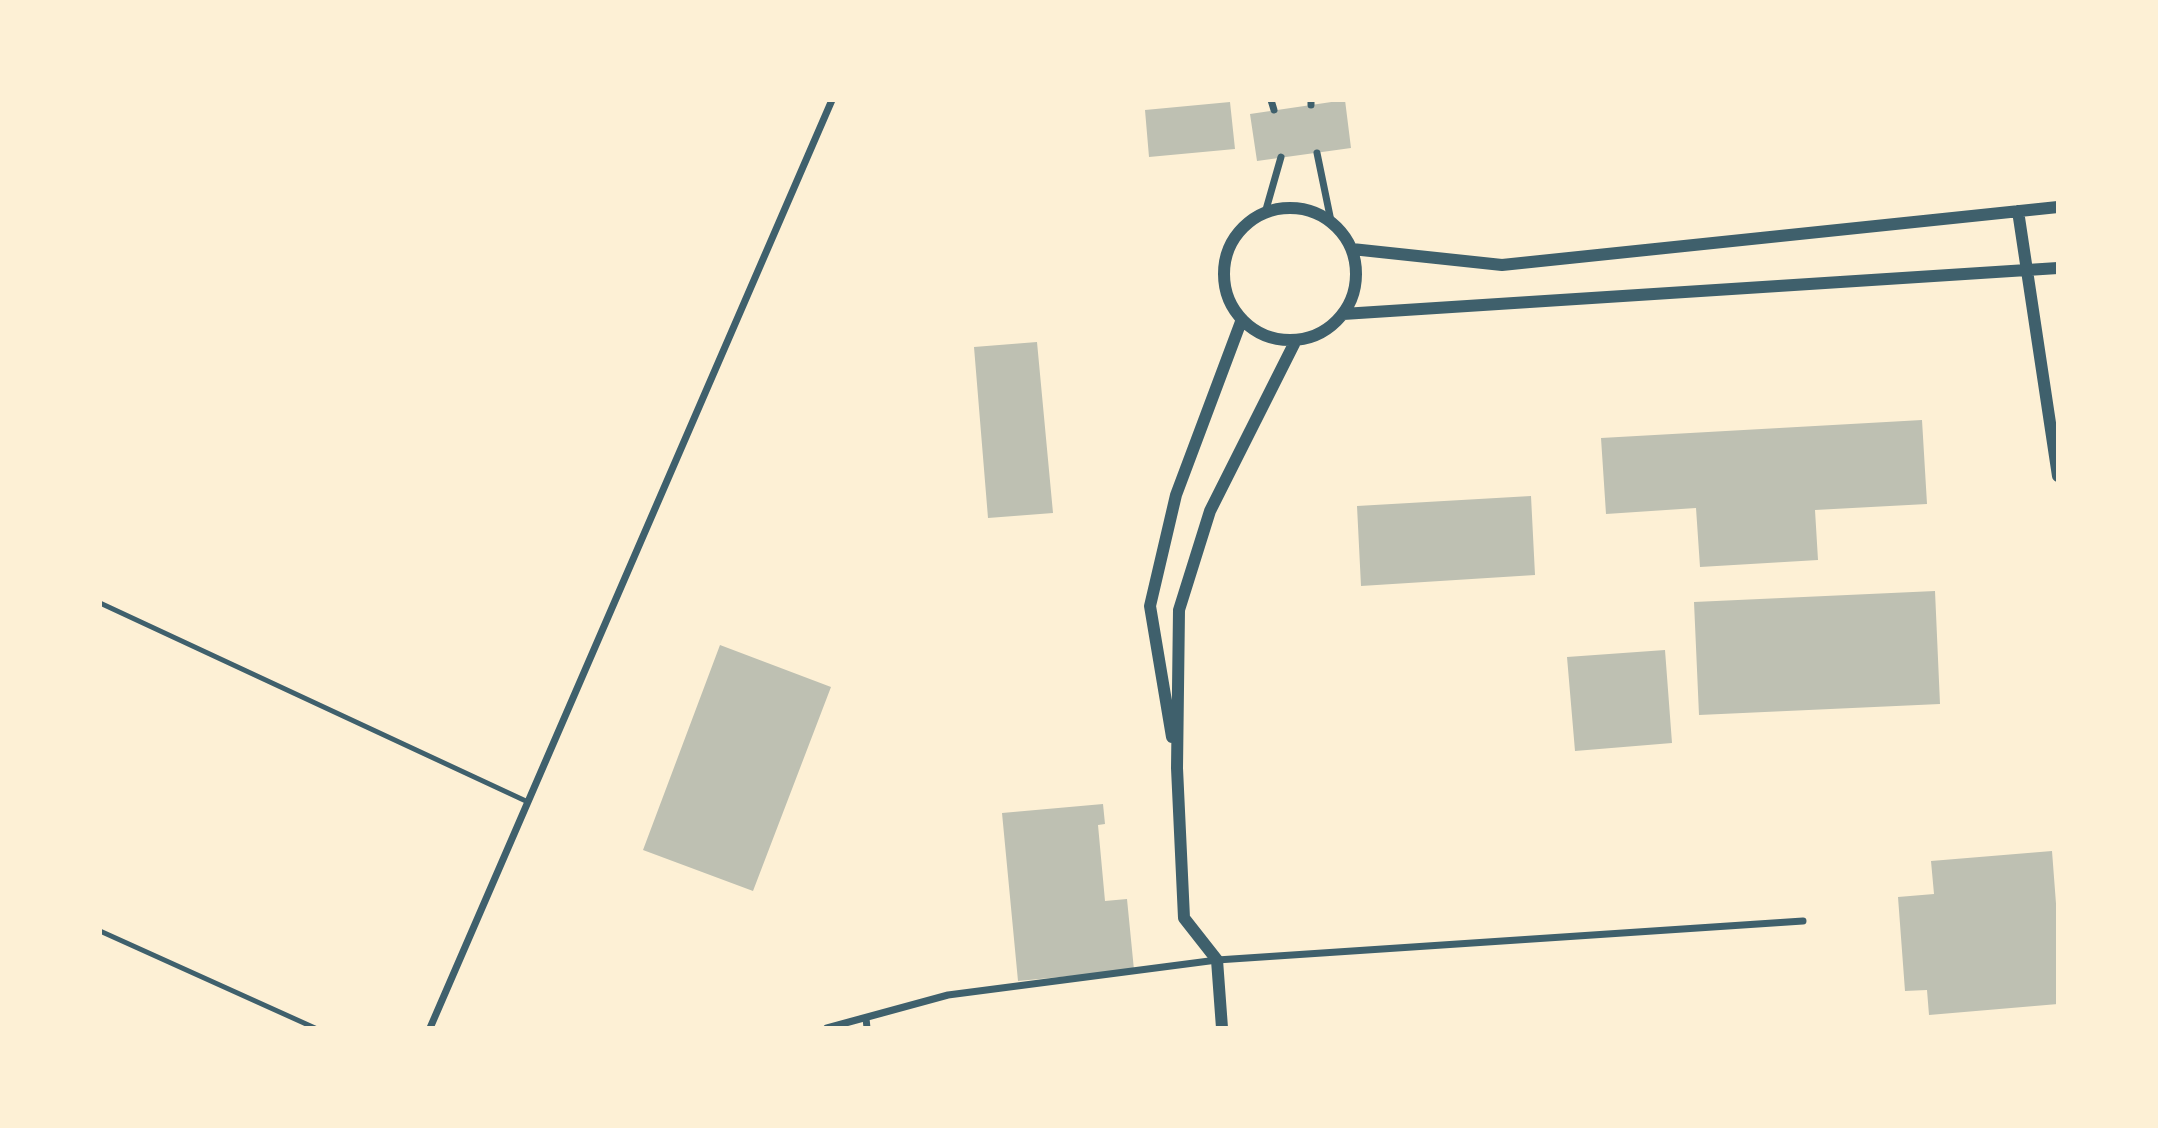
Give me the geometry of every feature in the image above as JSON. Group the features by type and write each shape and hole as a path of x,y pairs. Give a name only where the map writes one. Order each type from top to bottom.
{"street":[{"path":"430,1028 832,100"},
{"path":"1271,100 1273,110"},
{"path":"1317,153 1331,221"},
{"path":"1265,213 1281,158"},
{"path":"1352,249 1502,265 2058,206"},
{"path":"1287,208 1310,211 1331,221 1340,229 1352,249 1357,272 1354,294 1343,314 1327,330 1296,340 1273,338 1252,329 1229,300 1223,273 1228,250 1240,230 1265,213 1287,208"},
{"path":"2018,211 2058,476"},
{"path":"1343,314 2058,268"},
{"path":"1177,768 1150,606 1177,495 1242,319"},
{"path":"1222,1028 1217,960 1184,918 1177,768 1179,610 1210,512 1296,340"},
{"path":"827,1028 948,995 1217,960 1803,921"},
{"path":"866,1018 867,1028"}],"lane":[{"path":"100,603 528,802"},
{"path":"100,931 315,1028"}],"building":[{"path":"1345,100 1351,148 1257,161 1250,114"},
{"path":"1230,102 1235,149 1149,157 1145,110"},
{"path":"1037,342 1053,513 988,518 974,347"},
{"path":"1922,420 1927,504 1815,510 1818,560 1700,567 1696,508 1606,514 1601,438"},
{"path":"1531,496 1535,575 1361,586 1357,506"},
{"path":"1935,591 1940,704 1699,715 1694,602"},
{"path":"720,645 831,687 753,891 643,850"},
{"path":"1665,650 1672,743 1575,751 1567,657"},
{"path":"1103,804 1105,824 1098,825 1105,901 1127,899 1134,970 1018,981 1002,813"},
{"path":"2052,851 2058,930 2058,1004 1929,1015 1927,990 1905,991 1898,897 1934,894 1931,861"}]}
